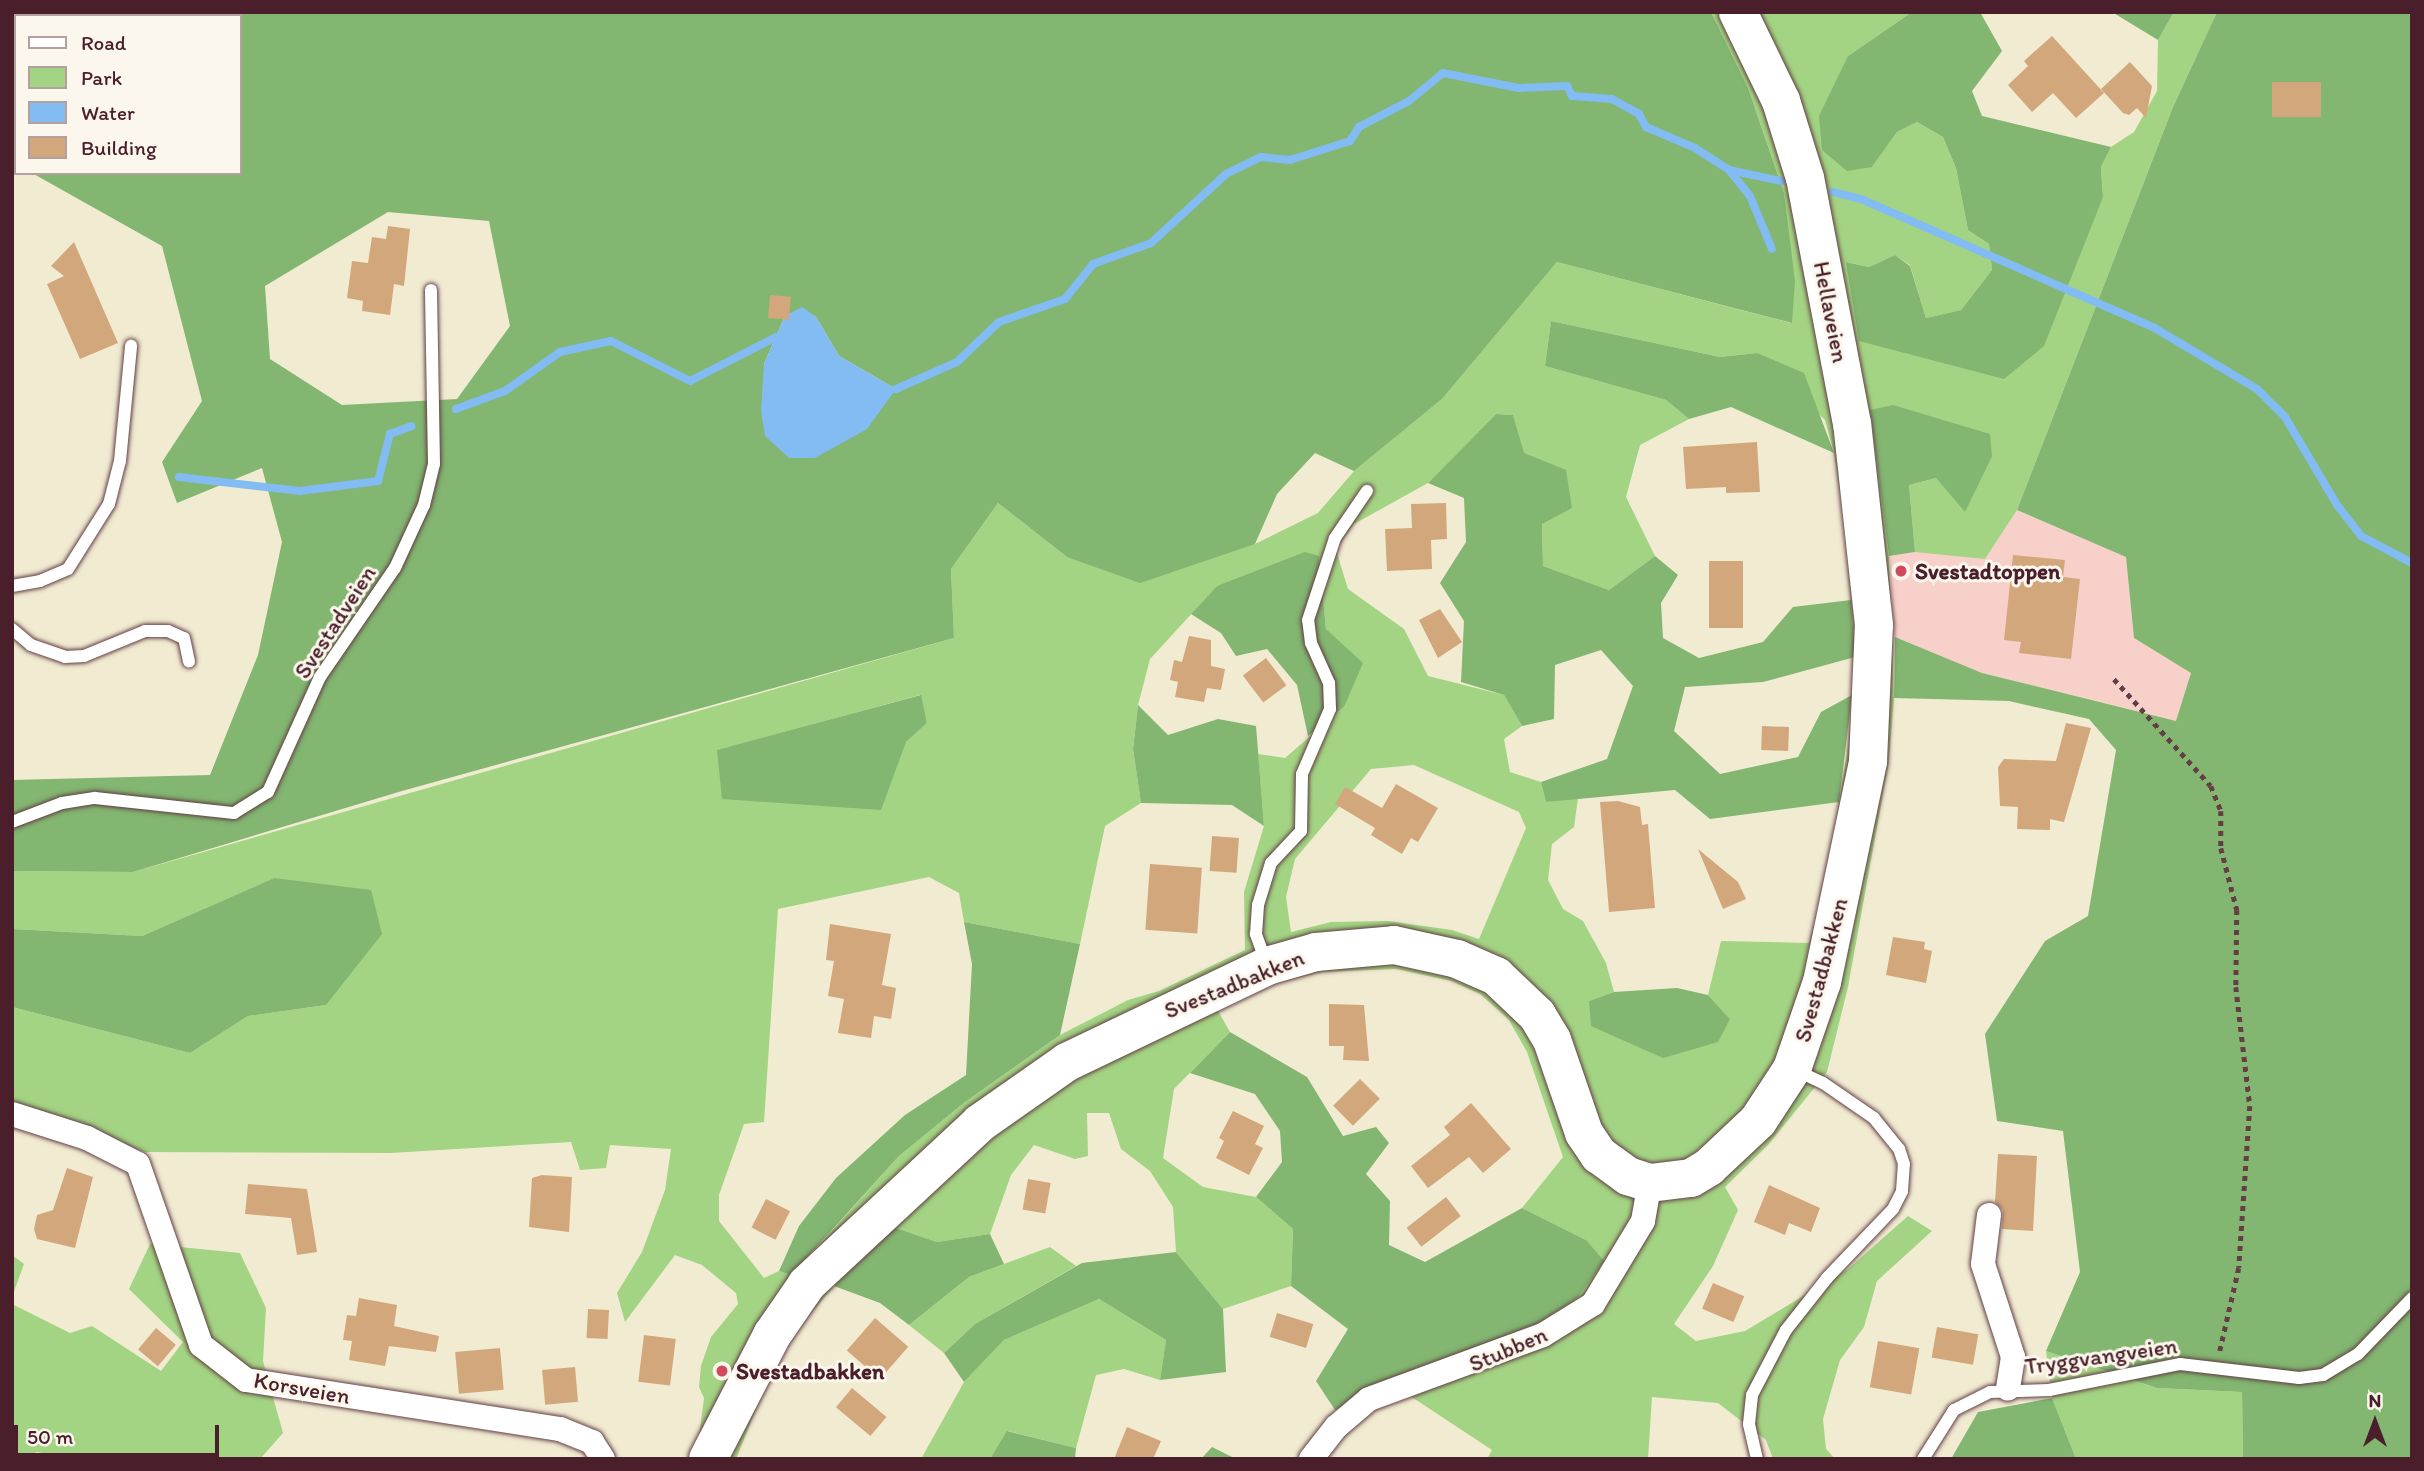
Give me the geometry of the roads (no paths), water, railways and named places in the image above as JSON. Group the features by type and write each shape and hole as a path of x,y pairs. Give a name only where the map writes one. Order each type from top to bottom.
{"main road":[{"name":"Hellaveien","path":"1738,12 1781,102 1805,178 1852,424 1874,625"},
{"name":"Svestadbakken","path":"708,1459 772,1335 807,1284 980,1123 1067,1062 1267,966 1316,952 1394,945 1457,959 1496,976 1537,1015 1552,1040 1584,1133 1599,1155 1628,1176 1650,1183 1673,1183 1709,1167 1758,1121 1792,1069 1822,982 1858,818 1873,704 1874,625"}],"street":[{"name":"Korsveien","path":"12,1114 87,1138 138,1164 201,1345 246,1380 560,1429 592,1442 603,1459"},
{"name":"Stubben","path":"1311,1459 1336,1427 1368,1399 1543,1335 1593,1304 1643,1221 1650,1183"},
{"path":"1989,1215 1983,1264 1992,1303 2013,1357 2008,1389"}],"lane":[{"name":"Svestadveien","path":"12,822 62,803 95,799 234,813 268,792 320,677 395,568 424,505 435,464 431,290"},
{"path":"12,586 40,582 68,569 109,504 120,461 131,346"},
{"path":"1267,966 1256,934 1258,905 1271,863 1301,831 1302,774 1330,709 1329,683 1311,643 1308,620 1335,538 1367,491"},
{"path":"12,629 31,645 65,657 84,656 145,631 168,631 184,638 189,661"},
{"path":"1757,1459 1749,1424 1752,1395 1786,1330 1827,1278 1893,1209 1902,1191 1904,1164 1899,1149 1874,1118 1823,1083 1792,1069"},
{"name":"Tryggvangveien","path":"1923,1459 1963,1402 2008,1389 2049,1390 2180,1364 2216,1365 2299,1378 2323,1375 2358,1354 2412,1298"}],"water":[{"path":"802,307 816,317 839,356 896,389 867,429 815,458 789,458 765,436 761,411 764,364 785,316"}],"waterway":[{"path":"896,389 957,362 999,322 1065,299 1093,264 1151,243 1226,174 1261,157 1290,160 1350,141 1359,127 1409,101 1443,73 1519,88 1567,86 1572,96 1612,99 1639,114 1646,127 1695,148 1729,170 1750,196 1772,249"},
{"path":"1729,170 1781,181"},
{"path":"1833,192 1861,199 2153,327 2257,389 2285,417 2337,505 2361,536 2412,563"},
{"path":"456,409 505,391 560,352 611,341 690,381 776,337"},
{"path":"179,477 300,491 378,481 390,434 412,426"}],"place":[{"name":"Svestadtoppen","path":"1901,571"},
{"name":"Svestadbakken","path":"722,1371"}]}
